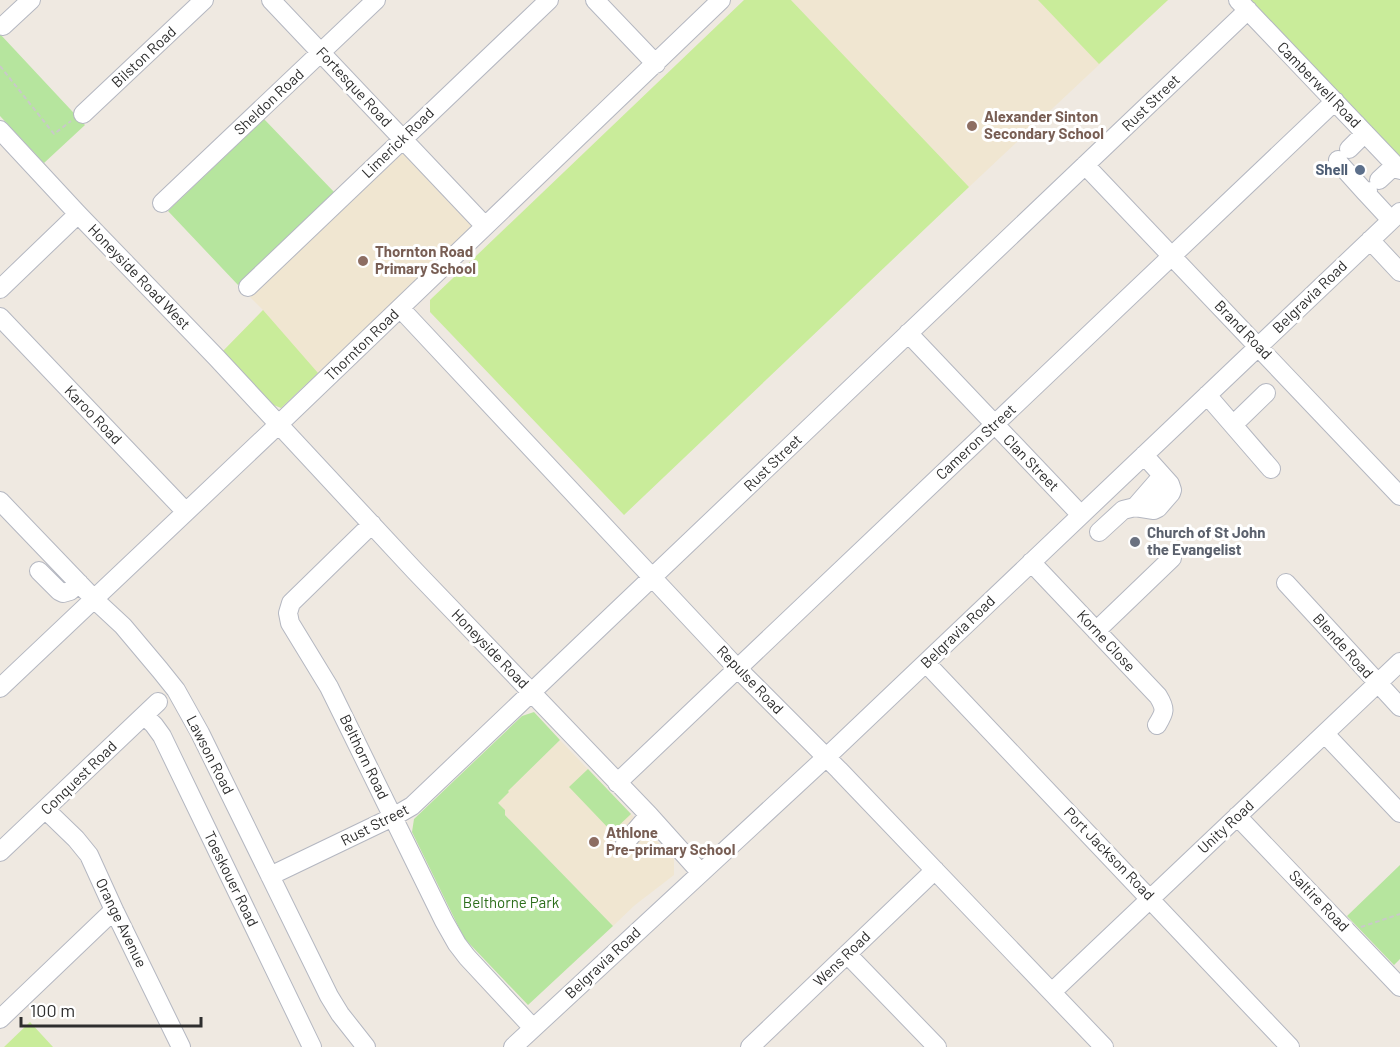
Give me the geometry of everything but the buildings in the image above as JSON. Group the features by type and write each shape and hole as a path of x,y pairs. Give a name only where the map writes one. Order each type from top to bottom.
{"street":[{"path":"3,26 31,0"},
{"name":"Bilston Road","path":"83,114 204,0"},
{"name":"Fortesque Road","path":"271,0 485,226"},
{"name":"Sheldon Road","path":"162,203 376,0"},
{"name":"Limerick Road","path":"248,287 549,0"},
{"path":"595,0 656,64"},
{"name":"Thornton Road","path":"0,688 95,600 721,0"},
{"name":"Camberwell Road","path":"1243,5 1398,167"},
{"name":"Rust Street","path":"270,876 393,817 418,801 1085,165 1243,5"},
{"name":"Cameron Street","path":"617,783 1335,101"},
{"name":"Honeyside Road West","path":"0,130 279,424"},
{"path":"1365,133 1344,154 1339,163 1371,188 1396,216"},
{"name":"Brand Road","path":"1085,165 1400,496"},
{"path":"1371,188 1398,167"},
{"path":"0,288 78,214"},
{"name":"Belgravia Road","path":"513,1047 926,663 1396,216"},
{"path":"1370,240 1400,272"},
{"name":"Repulse Road","path":"400,308 737,668 826,757 1104,1047"},
{"name":"Karoo Road","path":"0,317 186,512"},
{"name":"Clan Street","path":"908,333 1081,515"},
{"path":"1233,425 1266,393"},
{"path":"1207,395 1271,469"},
{"name":"Honeyside Road","path":"279,424 649,815 701,873"},
{"path":"1099,532 1118,512 1136,507 1162,476 1144,455"},
{"name":"Lawson Road","path":"0,501 123,626 176,690 200,733 329,996 366,1047"},
{"name":"Belthorn Road","path":"372,524 291,603 288,613 290,623 329,687 457,944 487,980 533,1028"},
{"path":"1096,631 1173,558"},
{"name":"Korne Close","path":"1031,562 1158,696 1164,710 1157,725"},
{"path":"39,571 63,593 70,591 79,583"},
{"name":"Blende Road","path":"1286,583 1400,708"},
{"name":"Unity Road","path":"1052,992 1400,662"},
{"name":"Port Jackson Road","path":"926,663 1290,1047"},
{"name":"Conquest Road","path":"0,852 158,702"},
{"name":"Toeskouer Road","path":"144,716 162,736 312,1047"},
{"path":"1325,734 1400,813"},
{"name":"Orange Avenue","path":"46,810 76,839 88,855 181,1047"},
{"path":"625,843 649,815"},
{"name":"Saltire Road","path":"1237,816 1400,987"},
{"name":"Wens Road","path":"750,1047 935,870"},
{"path":"0,1019 114,910"},
{"path":"847,954 937,1047"}],"path":[{"path":"0,66 54,134 83,114"},
{"path":"1347,931 1400,914"}],"shaded area":[{"name":"Alexander Sinton Secondary School","path":"791,0 1168,0 969,187"},
{"name":"Thornton Road Primary School","path":"405,151 476,226 281,408 223,351 263,310 250,297"},
{"name":"Athlone Pre-primary School","path":"560,740 674,859 674,875 635,905 613,926 505,815 497,803"}],"green space":[{"path":"744,0 791,0 969,187 624,515 430,312 430,300"},
{"path":"1038,0 1168,0 1099,64"},
{"path":"1251,0 1400,0 1400,157"},
{"path":"0,34 85,125 44,163 0,116"},
{"path":"264,119 334,192 238,285 168,211"},
{"path":"263,310 318,373 281,408 271,404 223,351"},
{"name":"Belthorne Park","path":"534,712 560,740 498,803 505,810 505,815 613,926 528,1005 464,938 412,832 414,819 522,716"},
{"path":"588,769 631,814 612,832 569,787"},
{"path":"1400,865 1400,959 1394,965 1347,916"},
{"path":"30,1022 53,1047 4,1047"}],"place":[{"name":"Alexander Sinton Secondary School","path":"972,126"},
{"name":"Shell","path":"1360,170"},
{"name":"Thornton Road Primary School","path":"363,261"},
{"name":"Church of St John the Evangelist","path":"1135,542"},
{"name":"Athlone Pre-primary School","path":"594,842"}]}
